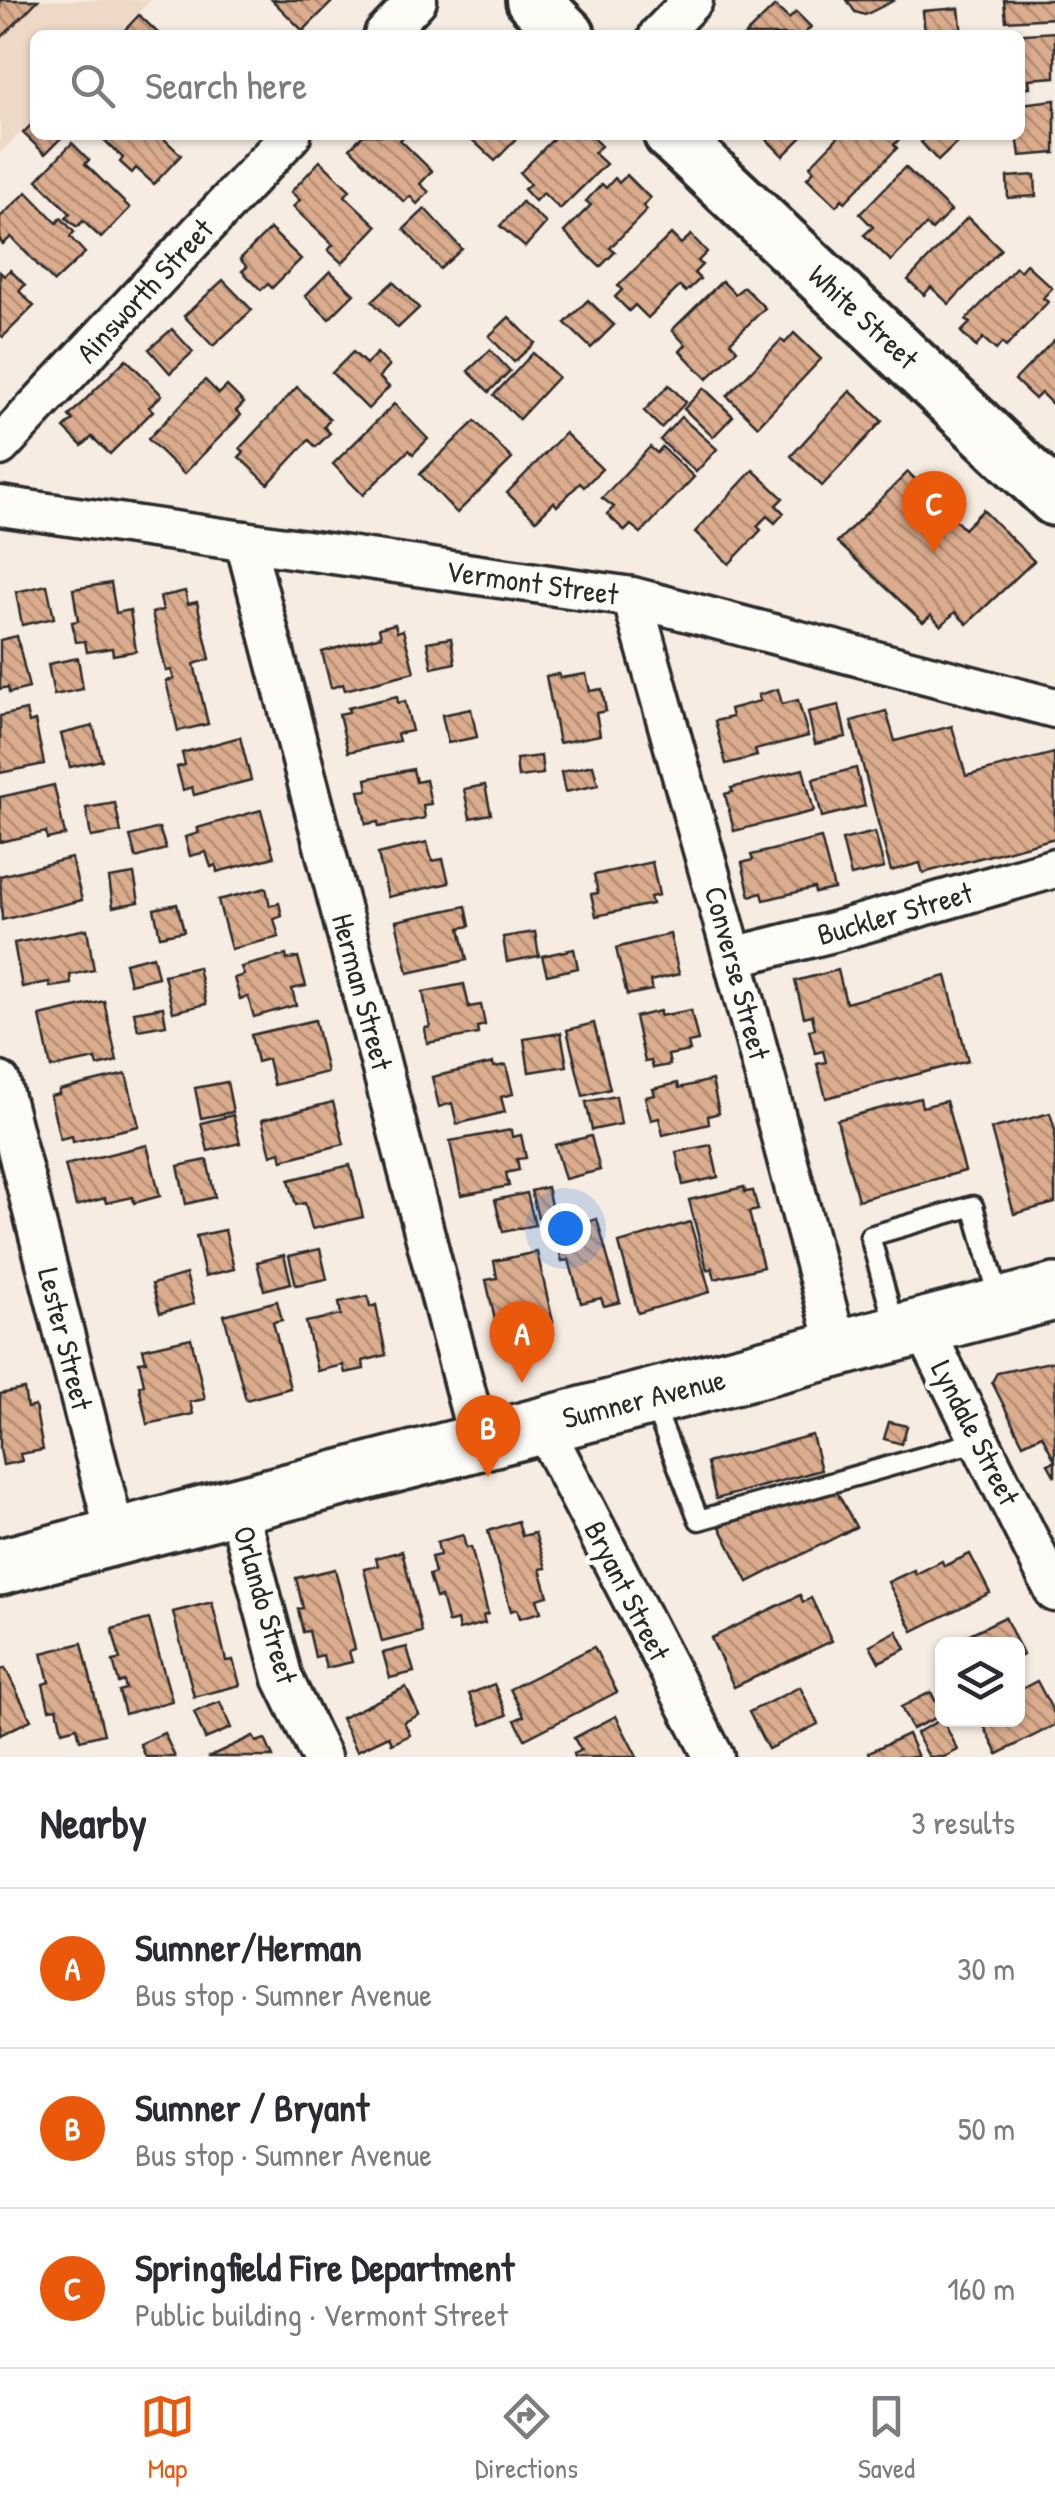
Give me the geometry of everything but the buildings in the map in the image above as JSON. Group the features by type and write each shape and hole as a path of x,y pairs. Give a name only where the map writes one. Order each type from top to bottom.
{"main road":[{"path":"533,0 563,30"},
{"name":"White Street","path":"676,140 1055,499"},
{"name":"Sumner Avenue","path":"0,1567 1055,1292"}],"street":[{"path":"389,30 416,0"},
{"path":"664,30 693,0"},
{"name":"Ainsworth Street","path":"0,446 285,140"},
{"name":"Vermont Street","path":"0,506 632,597 1055,708"},
{"name":"Herman Street","path":"245,540 478,1443"},
{"name":"Converse Street","path":"632,597 734,957 838,1350"},
{"name":"Buckler Street","path":"734,957 1055,868"},
{"name":"Lester Street","path":"0,1082 116,1537"},
{"name":"Lyndale Street","path":"910,1330 979,1440 1055,1592"},
{"name":"Bryant Street","path":"542,1425 714,1757"},
{"name":"Orlando Street","path":"237,1506 282,1679 321,1757"}],"lane":[{"path":"910,1330 870,1236 973,1206 1002,1306"},
{"path":"652,1398 699,1520 979,1440"}],"shaded area":[{"path":"0,0 151,0 121,30 30,30 30,123 0,153"}],"place":[{"name":"Springfield Fire Department","path":"934,553"},
{"name":"Sumner/Herman","path":"522,1383"},
{"name":"Sumner / Bryant","path":"488,1477"}]}
